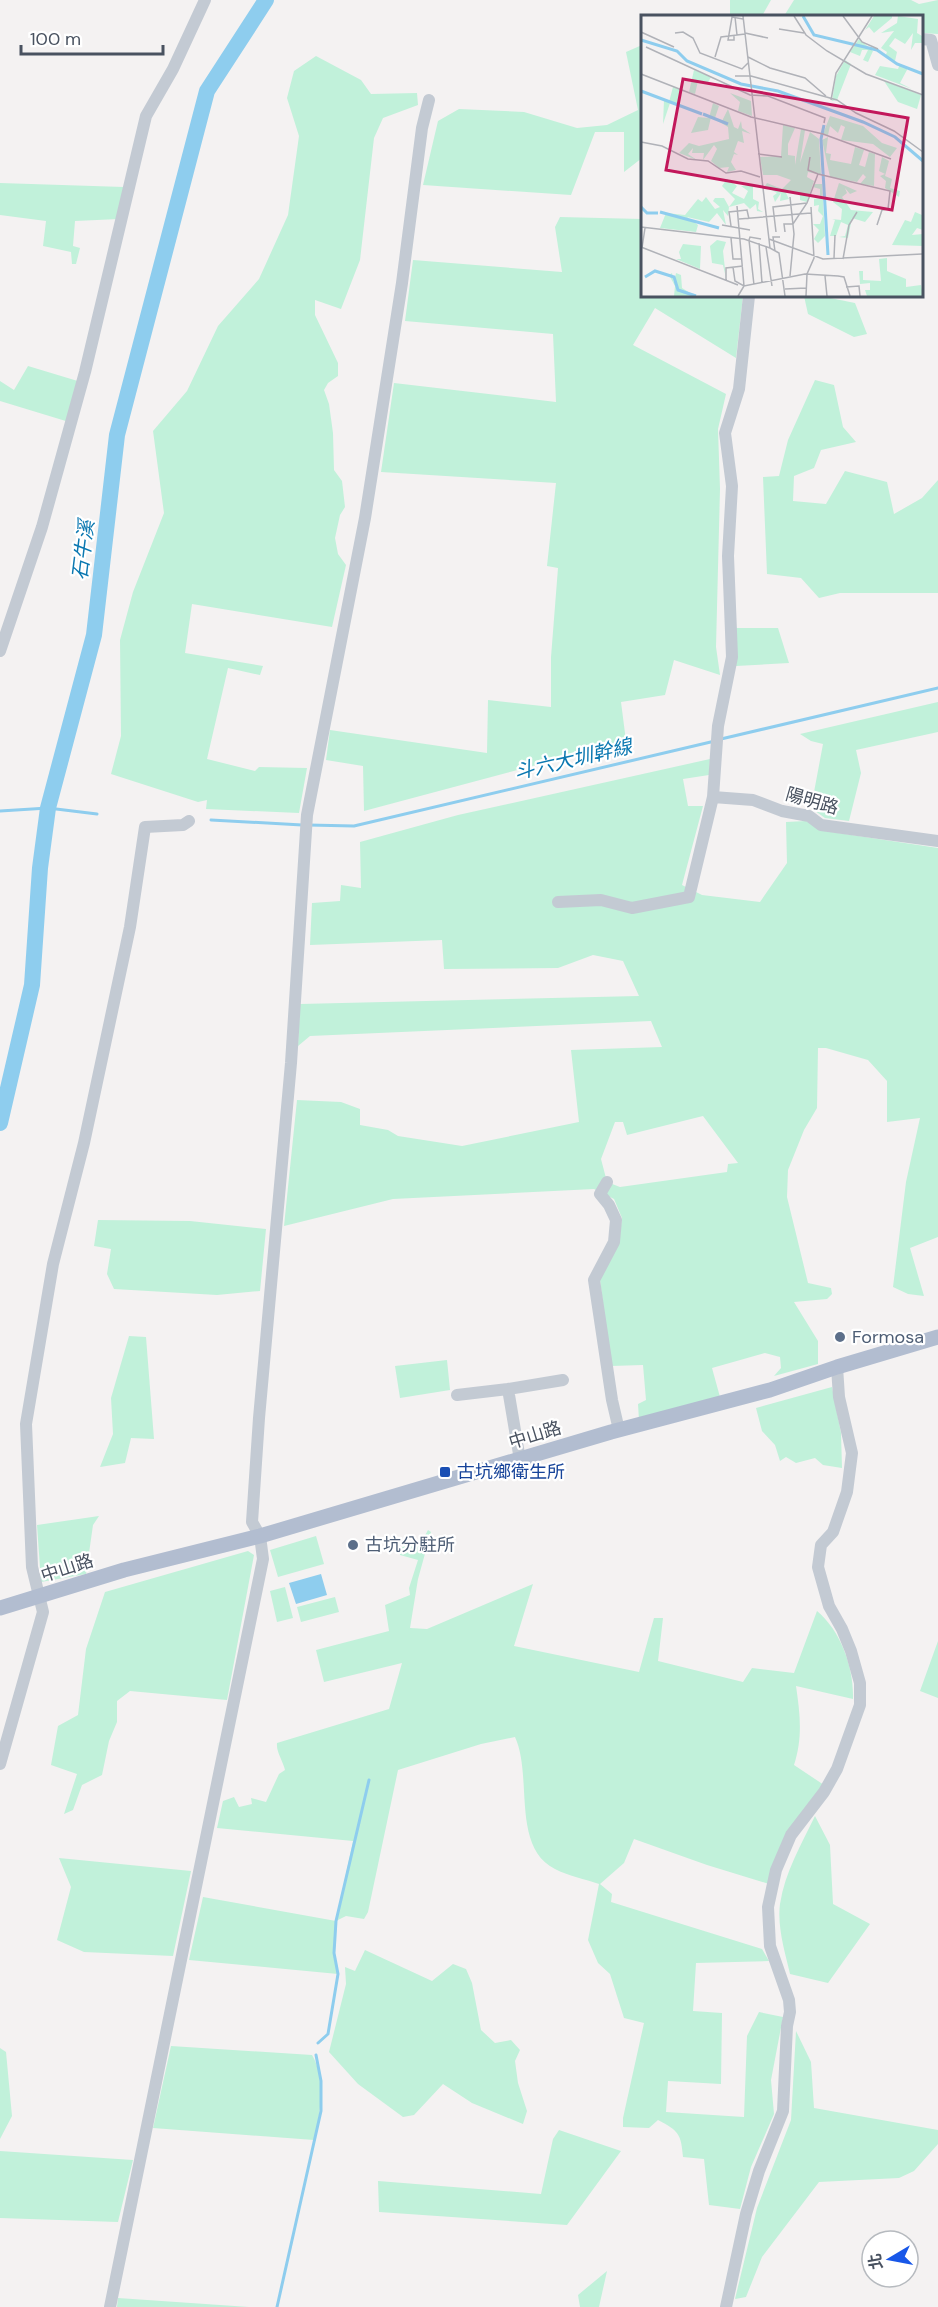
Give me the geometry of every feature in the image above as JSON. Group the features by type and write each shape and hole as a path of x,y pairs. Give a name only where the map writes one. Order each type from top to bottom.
{"main road":[{"name":"中山路","path":"0,1608 39,1598 124,1570 260,1536 619,1430 770,1390 938,1337"}],"street":[{"path":"0,651 42,527 87,367 146,116 173,69 205,0"},
{"path":"923,39 931,40 938,65"},
{"path":"110,2307 263,1559 260,1536 252,1522 254,1487 291,1063 306,821 365,518 402,283 422,128 429,100"},
{"path":"558,902 601,900 632,909 689,897 713,797 718,726 732,657 728,556 732,486 726,433 739,389 749,297"},
{"name":"陽明路","path":"713,797 753,800 782,811 809,816 821,825 938,841"},
{"path":"0,1764 43,1612 32,1567 26,1424 53,1264 84,1143 124,955 145,827 183,825 189,821"},
{"path":"607,1182 600,1194 609,1205 616,1220 614,1242 594,1280 612,1400 619,1430"},
{"path":"726,2307 746,2214 759,2171 783,2111 787,2026 790,2012 783,1980 770,1946 768,1907 776,1870 791,1835 824,1792 837,1769 860,1705 860,1683 851,1651 829,1606 818,1567 821,1545 833,1532 847,1492 852,1453 839,1397 837,1367"},
{"path":"457,1395 563,1380"},
{"path":"508,1389 520,1460"}],"green space":[{"path":"730,0 771,0 763,15 730,15"},
{"path":"794,0 911,0 919,4 938,0 938,34 923,33 923,15 785,15"},
{"path":"641,45 641,159 624,172 624,132 595,132 571,195 423,185 438,121 459,109 524,112 577,128 607,125 638,110 626,52"},
{"path":"316,56 361,80 371,94 417,93 418,105 383,118 374,138 360,260 341,309 315,300 315,315 338,363 338,376 328,383 324,390 329,404 333,433 334,470 342,481 345,507 340,515 335,538 338,554 346,565 332,627 192,604 185,653 263,666 260,675 228,668 207,759 255,771 259,767 307,768 299,813 206,809 207,800 198,802 111,774 121,736 120,640 133,592 164,513 153,431 187,391 218,326 259,279 288,215 299,136 287,98 294,71"},
{"path":"0,183 124,187 119,219 75,221 73,246 80,248 76,264 72,264 71,252 43,246 46,221 0,215"},
{"path":"560,217 641,219 641,297 743,297 736,358 655,308 633,345 726,394 718,429 720,489 716,647 720,675 674,660 665,695 621,702 626,741 364,811 363,766 326,760 330,730 487,753 488,700 551,707 551,657 558,568 547,566 556,483 381,472 394,383 556,402 553,334 405,321 413,260 562,272 555,227"},
{"path":"804,297 824,297 855,303 867,334 854,337 808,314"},
{"path":"28,366 81,382 69,422 0,401 0,381 14,390"},
{"path":"815,380 834,385 843,427 856,442 821,450 814,468 794,476 793,501 826,504 845,471 887,482 894,514 922,498 938,480 938,593 840,593 819,598 801,578 767,574 763,477 779,476 788,440"},
{"path":"735,628 778,628 789,663 736,666"},
{"path":"938,702 938,732 856,750 861,773 849,821 825,818 811,808 823,744 811,741 800,734"},
{"path":"710,759 709,775 683,779 688,806 703,806 682,885 702,895 760,902 787,863 786,822 806,821 825,831 938,848 938,1237 910,1248 924,1296 908,1294 893,1287 906,1182 920,1118 887,1122 887,1081 868,1060 826,1048 818,1048 817,1108 804,1130 788,1170 787,1197 808,1283 831,1288 832,1294 827,1299 794,1302 818,1341 818,1364 774,1376 781,1368 780,1357 765,1353 712,1368 720,1397 639,1420 638,1404 646,1400 643,1365 611,1366 600,1280 619,1242 622,1218 614,1199 594,1189 393,1199 284,1226 297,1100 341,1102 360,1109 360,1125 388,1130 398,1136 462,1146 579,1122 571,1050 662,1047 651,1021 310,1036 298,1046 300,1004 639,996 623,961 593,955 558,968 444,969 442,940 310,945 312,903 340,901 341,885 361,888 360,842 458,815","holes":["703,1116 738,1163 728,1164 727,1172 620,1187 607,1182 601,1159 615,1122 623,1122 627,1135"]},
{"path":"98,1220 190,1221 266,1229 260,1291 217,1295 114,1289 107,1274 111,1249 94,1246"},
{"path":"129,1336 146,1337 154,1439 131,1438 125,1463 100,1467 113,1434 111,1398"},
{"path":"447,1360 450,1390 400,1398 395,1366"},
{"path":"832,1387 841,1433 842,1468 823,1465 815,1458 796,1463 786,1457 780,1461 775,1445 762,1431 756,1408"},
{"path":"99,1516 93,1525 86,1574 41,1582 37,1525"},
{"path":"428,1530 431,1532 418,1579 410,1628 427,1629 533,1584 514,1646 639,1672 654,1618 663,1618 658,1661 743,1682 752,1668 794,1673 817,1611 839,1639 851,1675 853,1699 796,1686 800,1735 794,1765 824,1785 769,1884 634,1839 624,1863 600,1884 612,1894 611,1902 762,1949 769,1961 696,1963 693,2011 722,2013 721,2084 668,2081 666,2112 744,2117 747,2036 759,2012 783,2017 771,2080 774,2114 751,2167 740,2209 709,2205 704,2159 683,2157 680,2138 675,2130 658,2120 649,2128 623,2127 644,2023 624,2018 610,1974 598,1963 588,1940 599,1884 555,1869 541,1859 533,1845 525,1809 520,1753 515,1737 481,1744 398,1770 368,1912 364,1919 346,1916 336,1921 353,1841 217,1828 223,1801 234,1797 239,1807 252,1804 251,1798 266,1802 279,1774 285,1770 277,1743 389,1709 402,1663 324,1682 316,1650 389,1631 385,1605 410,1595 409,1588 418,1560 400,1555 399,1548 422,1541"},
{"path":"316,1536 324,1564 278,1577 270,1550"},
{"path":"248,1551 254,1555 227,1700 130,1691 117,1701 117,1722 109,1741 102,1775 82,1785 73,1810 64,1814 77,1774 51,1765 58,1726 78,1715 86,1649 105,1592"},
{"path":"285,1587 293,1618 277,1622 270,1591"},
{"path":"335,1597 339,1612 301,1622 297,1607"},
{"path":"938,1641 938,1698 920,1691"},
{"path":"815,1816 830,1845 833,1904 870,1924 828,1983 790,1974 780,1922 782,1892 794,1859"},
{"path":"59,1858 191,1871 173,1956 84,1952 57,1940 71,1887"},
{"path":"203,1897 336,1921 334,1953 338,1974 189,1960"},
{"path":"365,1950 432,1981 453,1964 466,1969 472,1983 481,2030 495,2043 511,2040 520,2050 515,2061 518,2083 527,2111 523,2124 472,2103 443,2084 414,2115 403,2117 358,2084 329,2052 346,1984 345,1967 355,1971"},
{"path":"796,2031 811,2062 814,2108 938,2130 938,2144 914,2171 899,2178 819,2182 762,2257 746,2297 735,2299 757,2208 791,2120"},
{"path":"171,2046 312,2055 317,2065 321,2086 320,2108 314,2140 153,2128"},
{"path":"0,2048 6,2052 12,2116 0,2139"},
{"path":"559,2130 621,2151 567,2225 379,2212 378,2181 541,2194 553,2139"},
{"path":"0,2151 133,2160 118,2222 0,2218"},
{"path":"607,2271 599,2307 580,2307 578,2295"},
{"path":"118,2298 249,2307 117,2307"}],"water":[{"path":"321,1574 327,1595 296,1604 289,1583"}],"waterway":[{"name":"石牛溪","path":"0,1123 32,985 40,868 48,808 94,635 117,435 207,91 266,0"},
{"name":"斗六大圳幹線","path":"721,739 938,688"},
{"name":"斗六大圳幹線","path":"308,825 354,826 715,741"},
{"name":"斗六大圳幹線","path":"0,811 48,808 97,814"},
{"name":"斗六大圳幹線","path":"211,820 302,825"},
{"path":"318,2043 328,2034 338,1974 334,1953 336,1921 369,1780"},
{"path":"277,2307 321,2111 321,2081 316,2055"}],"place":[{"name":"Formosa","path":"840,1337"},
{"name":"古坑鄉衛生所","path":"445,1472"},
{"name":"古坑分駐所","path":"353,1545"}]}
